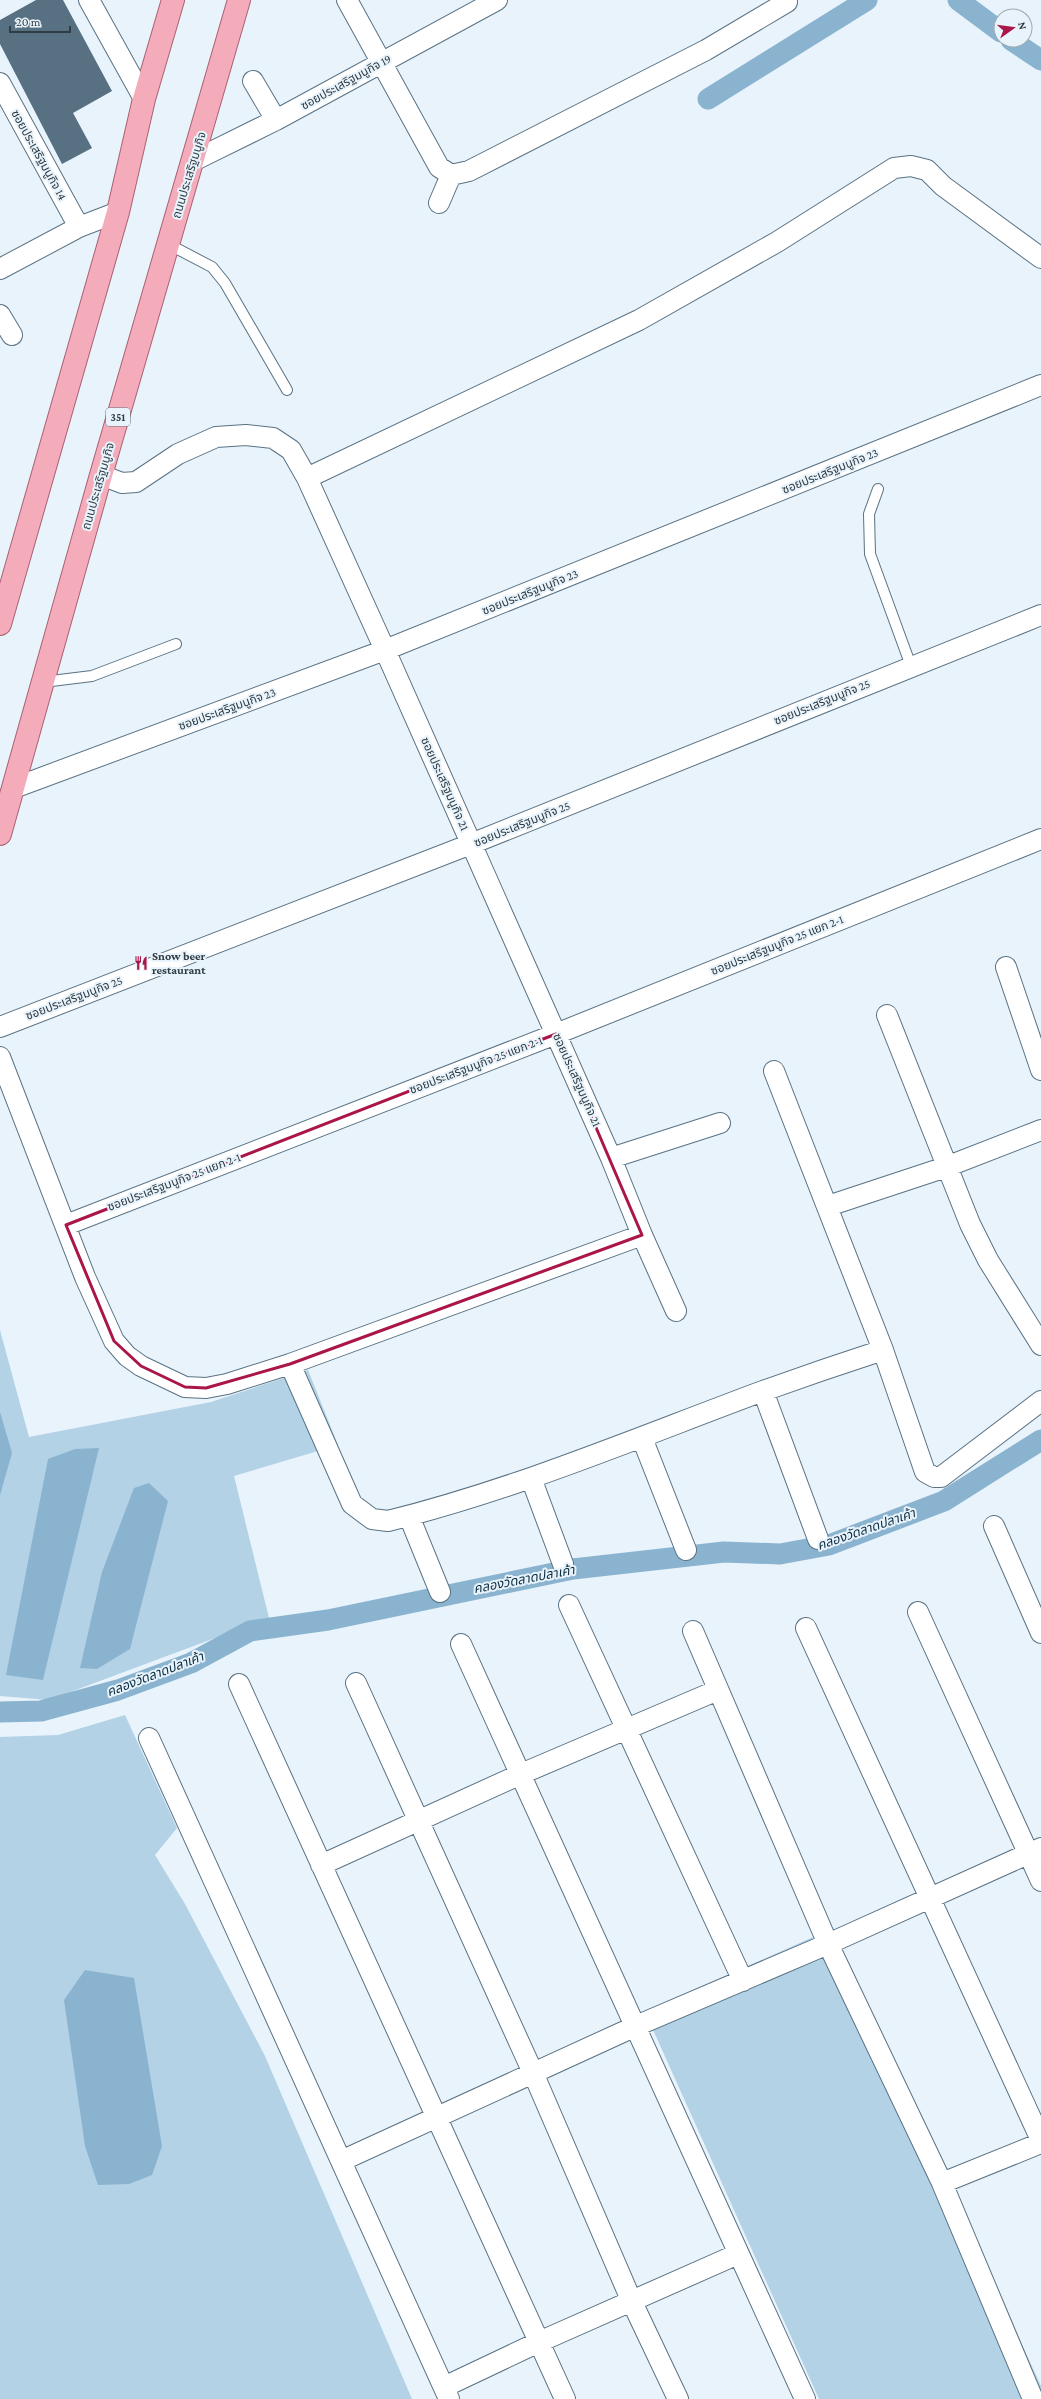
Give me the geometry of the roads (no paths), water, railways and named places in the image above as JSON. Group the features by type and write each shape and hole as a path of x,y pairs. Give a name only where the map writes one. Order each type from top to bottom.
{"main road":[{"path":"0,624 8,570 118,212 144,99 173,0"},
{"name":"ถนนประเสริฐมนูกิจ","path":"0,834 101,476 239,0"}],"street":[{"path":"89,0 144,99"},
{"path":"347,0 380,62 440,167 451,174 469,171 706,50 787,2"},
{"name":"ซอยประเสริฐมนูกิจ 19","path":"193,161 276,120 485,3"},
{"path":"253,81 276,120"},
{"name":"ซอยประเสริฐมนูกิจ 14","path":"0,83 79,227"},
{"path":"307,478 639,320 777,242 894,168 911,166 927,170 944,186 1041,258"},
{"path":"438,203 451,174"},
{"path":"0,269 79,227 118,212"},
{"path":"0,315 12,335"},
{"name":"ซอยประเสริฐมนูกิจ 23","path":"14,788 385,650 1041,385"},
{"name":"ซอยประเสริฐมนูกิจ 21","path":"101,476 122,483 136,482 178,454 216,437 246,435 273,438 291,450 307,478 385,650 611,1158 642,1235 676,1311"},
{"name":"ซอยประเสริฐมนูกิจ 25","path":"0,1027 471,844 1041,615"},
{"name":"ซอยประเสริฐมนูกิจ 25 แยก 2-1","path":"66,1224 556,1034 1041,839"},
{"path":"1006,967 1041,1070"},
{"path":"887,1015 946,1167 988,1260 1041,1345"},
{"path":"0,1057 66,1224 85,1277 114,1341 127,1356 141,1366 185,1387 206,1388 227,1384 290,1364 642,1235"},
{"path":"774,1070 883,1350 925,1472 934,1477 941,1477 1041,1401"},
{"path":"611,1158 720,1123"},
{"path":"828,1206 946,1167 1041,1130"},
{"path":"290,1364 352,1504 372,1519 388,1521 409,1516 531,1478 642,1438 763,1391 883,1350"},
{"path":"763,1391 818,1539"},
{"path":"642,1438 686,1550"},
{"path":"531,1478 563,1564"},
{"path":"409,1516 440,1592"},
{"path":"994,1526 1041,1633"},
{"path":"569,1605 742,1981"},
{"path":"918,1612 1035,1852 1041,1881"},
{"path":"806,1628 1041,2141 942,2183"},
{"path":"693,1631 828,1944 942,2183 1033,2399"},
{"path":"461,1644 805,2399"},
{"path":"356,1683 534,2075 632,2302 678,2399"},
{"path":"239,1684 565,2399"},
{"path":"321,1865 521,1774 718,1690"},
{"path":"149,1738 447,2393 539,2342 738,2254"},
{"path":"341,2161 534,2075 636,2026 828,1944 1035,1852"}],"lane":[{"path":"168,244 212,267 225,283 287,390"},
{"path":"878,489 869,514 870,554 911,666"},
{"path":"43,682 92,676 176,644"}],"waterway":[{"path":"708,99 867,0"},
{"path":"958,0 993,26"},
{"path":"1023,48 1041,60"},
{"name":"คลองวัดลาดปลาเค้า","path":"0,1712 41,1711 118,1690 191,1663 250,1631 328,1620 573,1569 724,1552 780,1554 829,1545 944,1501 1041,1440"}],"place":[{"name":"Snow beer restaurant","path":"141,963"}]}
